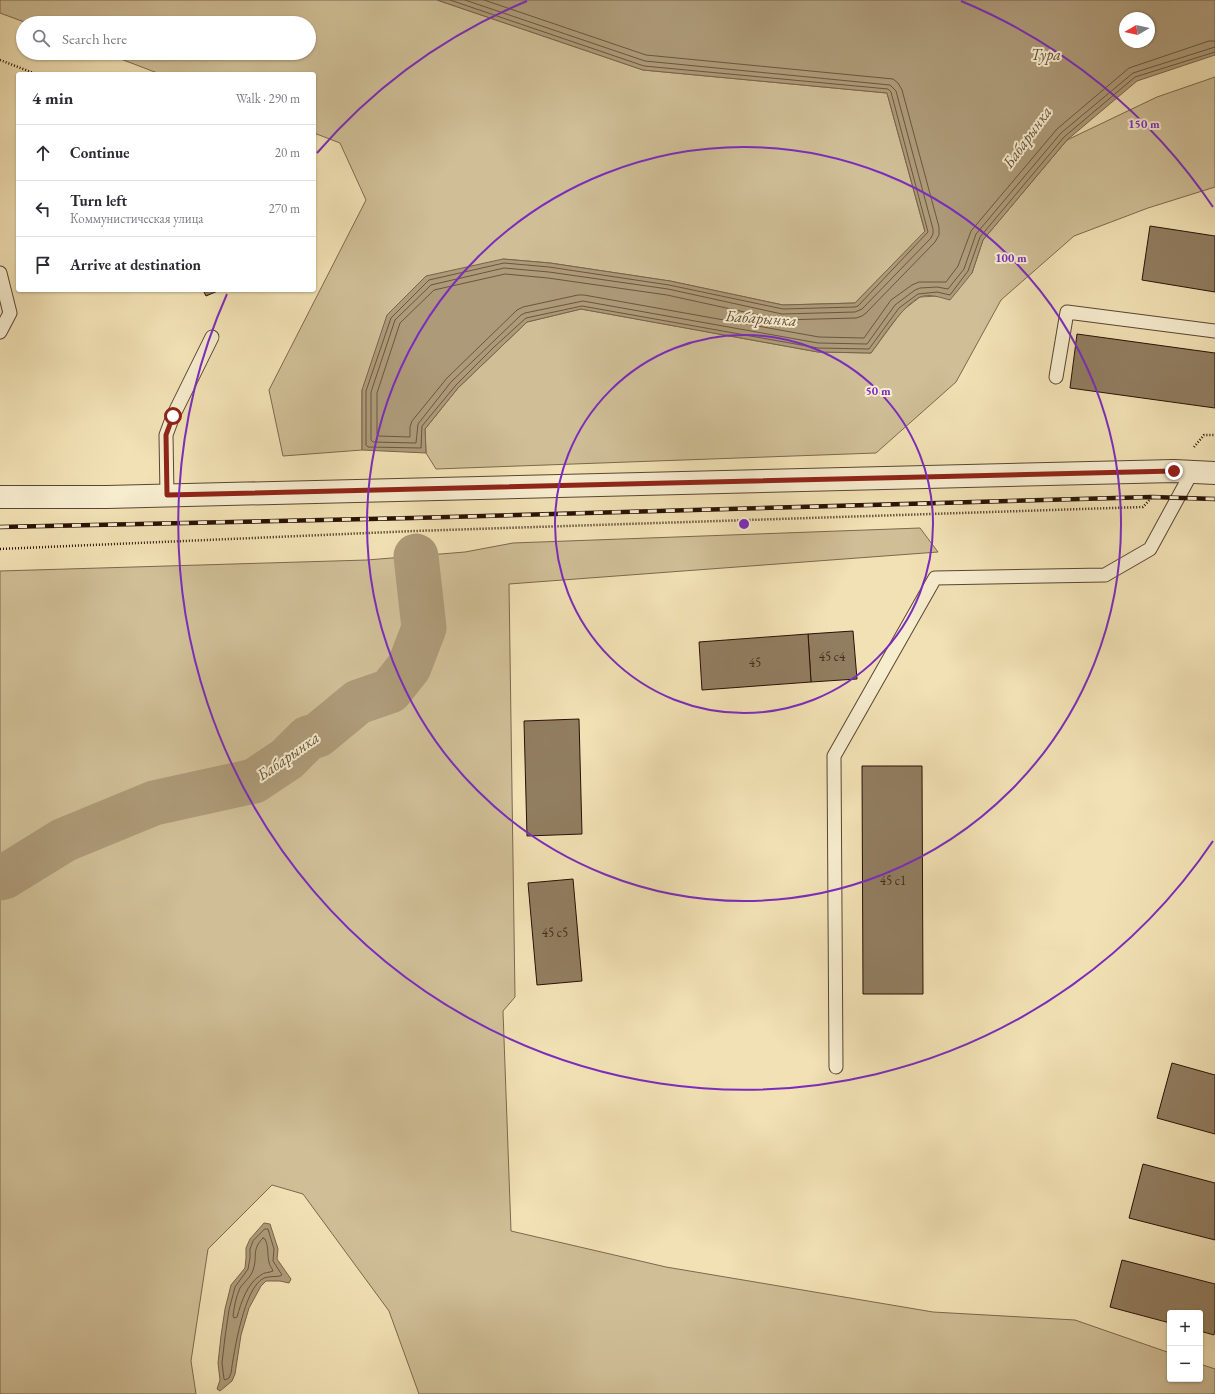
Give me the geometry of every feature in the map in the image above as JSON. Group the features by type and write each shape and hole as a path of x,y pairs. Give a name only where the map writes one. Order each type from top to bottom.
{"street":[{"path":"0,497 107,497 1174,471 1215,473"}],"lane":[{"path":"0,273 10,313 0,332"},
{"path":"1056,377 1067,312 1215,331"},
{"path":"167,495 166,435 173,416 212,337"},
{"path":"836,1067 834,756 935,578 1105,575 1150,549 1192,472"}],"path":[{"path":"0,60 31,72"},
{"path":"0,549 422,531 1143,507"}],"shaded area":[{"path":"0,0 437,0 643,70 887,93 925,232 855,303 783,305 670,281 550,263 503,259 362,390 362,450 283,456 269,390 366,200 340,143 316,134 316,72 155,72 123,60 316,60 316,16 16,16 16,19 0,13"},
{"path":"1215,77 1215,187 1148,208 1074,236 1001,300 956,382 876,453 436,469 426,453 425,429 458,388 527,322 581,309 818,352 871,353 902,311 920,297 937,296 972,273 983,240 1067,140 1157,97"},
{"path":"920,528 938,552 509,584 515,997 503,1011 511,1231 666,1267 933,1312 1075,1320 1167,1352 1167,1382 1203,1382 1203,1365 1215,1369 1215,1394 419,1394 389,1311 303,1194 272,1185 208,1249 191,1361 196,1394 0,1394 0,571 367,560 465,552 513,543"}],"water":[{"name":"Тура","path":"437,0 1215,0 1215,55 1137,81 1067,140 983,240 972,273 950,300 935,296 924,296 914,301 900,314 871,353 818,352 581,309 527,322 458,388 425,429 426,453 362,450 362,390 387,315 426,276 503,259 550,263 670,281 783,305 855,303 925,231 887,93 643,70"},
{"path":"264,1223 270,1224 278,1249 277,1259 291,1279 289,1283 280,1281 266,1281 261,1286 249,1308 241,1335 235,1374 232,1381 220,1391 217,1389 220,1380 218,1363 225,1309 231,1285 245,1268 246,1248 250,1239"}],"building":[{"path":"1150,226 1215,236 1215,292 1142,280"},
{"path":"204,292 215,292 206,296"},
{"path":"1077,334 1215,353 1215,408 1070,388"},
{"path":"853,631 857,679 811,682 808,634"},
{"path":"808,634 811,682 702,690 699,642"},
{"path":"579,719 582,834 527,836 524,721"},
{"path":"862,766 922,766 923,994 863,994"},
{"path":"573,879 582,981 537,985 528,883"},
{"path":"1172,1063 1215,1075 1215,1134 1157,1118"},
{"path":"1143,1164 1215,1183 1215,1240 1129,1218"},
{"path":"1122,1260 1215,1284 1215,1331 1214,1335 1203,1332 1203,1310 1167,1310 1167,1322 1110,1307"}],"waterway":[{"name":"Бабарынка","path":"0,878 64,840 154,803 254,781 287,759 308,738 318,735 358,702 390,691 409,667 424,628 416,556"}],"railway":[{"path":"0,527 413,518 1152,497 1215,499"}],"route":[{"path":"173,416 166,435 167,495 1174,471"}]}
